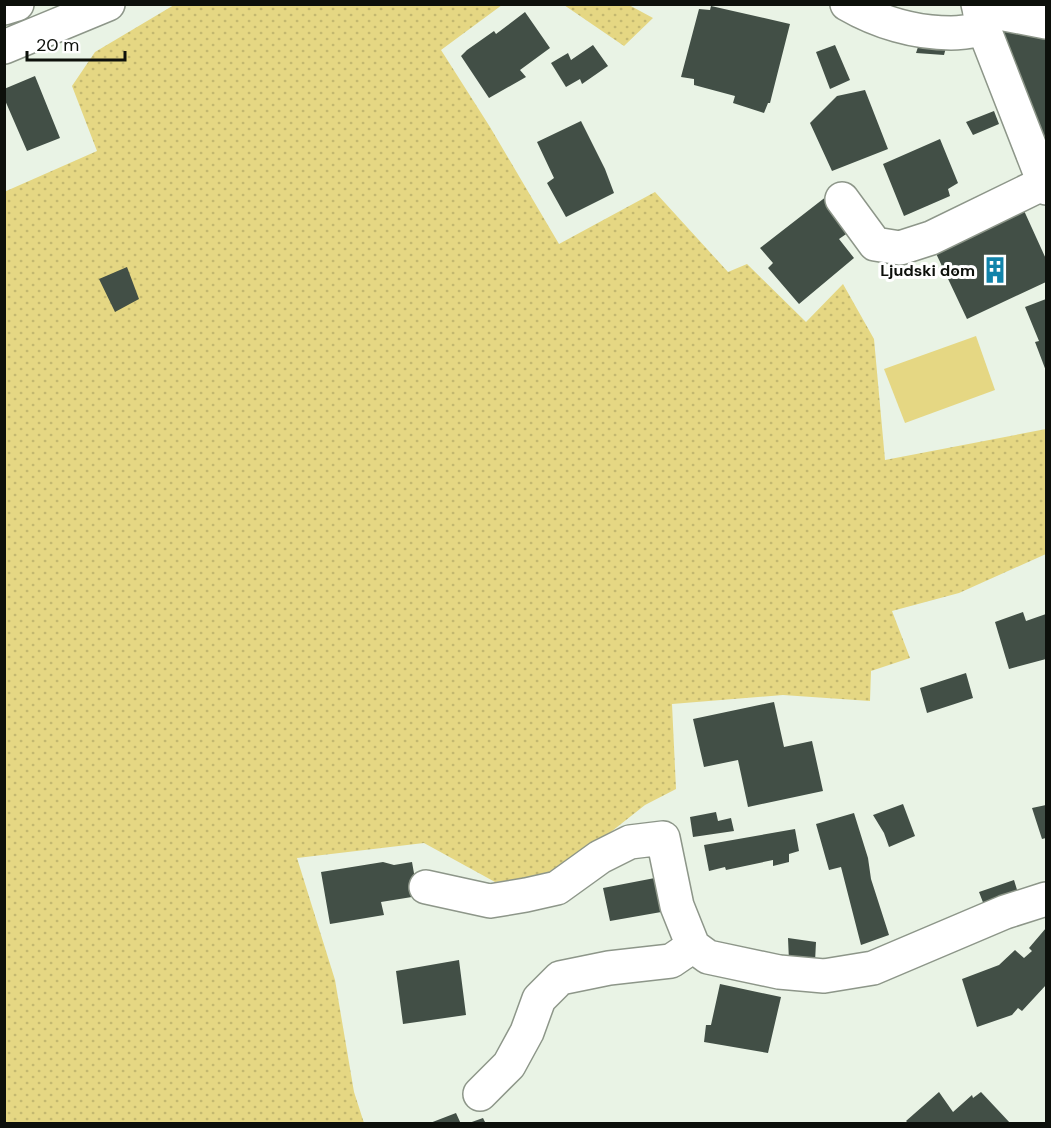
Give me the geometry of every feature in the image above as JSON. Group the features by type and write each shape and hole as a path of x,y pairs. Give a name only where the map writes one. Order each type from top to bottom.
{"street":[{"path":"4,8 17,4"},
{"path":"4,47 108,4"},
{"path":"847,4 868,16 913,29 952,33 981,16 994,12 1047,22"},
{"path":"842,199 875,244 900,248 931,238 1043,174 981,16"},
{"path":"426,887 490,901 526,895 557,888 600,857 630,842 663,838 677,906 693,946 708,957 779,972 824,976 873,968 1005,912 1047,899"},
{"path":"480,1094 509,1065 527,1032 539,999 560,978 609,968 671,960 693,946"}],"shaded area":[{"path":"174,5 502,5 441,50 490,127 559,244 655,192 728,272 747,264 806,322 843,284 874,339 885,460 1046,429 1046,554 959,593 892,611 910,658 871,671 870,701 783,695 672,704 676,789 645,805 555,876 495,882 424,843 297,858 335,980 354,1092 364,1123 5,1123 4,192 97,151 72,86 95,52"},
{"path":"564,5 629,5 653,18 624,46"},
{"path":"976,336 995,390 905,423 884,369"}],"building":[{"path":"711,6 790,24 770,103 764,113 733,103 735,96 694,85 694,79 681,77 699,9 710,10"},
{"path":"525,12 550,48 520,70 526,77 489,98 461,56 494,31 496,34"},
{"path":"998,23 1046,33 1046,144 1043,148"},
{"path":"921,38 948,40 944,55 916,53"},
{"path":"593,45 608,66 582,84 580,79 566,87 551,63 568,53 571,60"},
{"path":"835,45 850,80 830,89 816,52"},
{"path":"35,76 60,138 27,151 4,98 4,89"},
{"path":"865,90 888,149 832,171 810,123 837,96"},
{"path":"994,111 999,124 973,135 966,122"},
{"path":"581,121 605,169 614,193 566,217 547,183 554,178 537,142"},
{"path":"940,139 958,183 948,189 950,196 904,216 883,164"},
{"path":"827,196 852,230 839,239 854,258 799,304 768,268 773,263 760,248"},
{"name":"Ljudski dom","path":"1021,204 1046,259 1046,282 967,319 932,245"},
{"path":"127,267 139,299 115,312 99,279"},
{"path":"1046,299 1046,371 1035,342 1039,341 1025,307"},
{"path":"1023,612 1026,621 1046,614 1046,659 1009,669 995,622"},
{"path":"966,673 973,698 927,713 920,688"},
{"path":"774,702 784,747 812,741 823,791 748,807 738,760 704,767 693,719"},
{"path":"903,804 915,836 889,847 873,815"},
{"path":"1046,805 1046,838 1042,839 1032,808"},
{"path":"716,812 718,821 731,818 734,831 693,837 690,817"},
{"path":"854,813 868,858 871,879 889,935 861,945 841,867 829,870 816,824"},
{"path":"795,829 799,851 789,854 789,862 773,866 773,860 726,870 725,867 709,871 704,845"},
{"path":"383,862 394,865 412,862 418,896 381,902 384,915 330,924 321,872"},
{"path":"660,877 667,911 610,921 603,888"},
{"path":"1014,880 1018,893 984,905 979,892"},
{"path":"1046,928 1046,985 1022,1011 1018,1008 1012,1015 977,1027 962,979 999,965 1015,950 1024,958 1032,951 1029,948"},
{"path":"788,938 816,942 815,962 789,961"},
{"path":"459,960 466,1015 403,1024 396,971"},
{"path":"720,984 781,997 768,1053 704,1042 706,1025 711,1025"},
{"path":"939,1092 953,1112 972,1095 973,1098 981,1092 1011,1124 909,1124 906,1121"},
{"path":"456,1113 461,1124 430,1124 430,1123"},
{"path":"483,1118 486,1124 469,1124 469,1123"}],"place":[{"name":"Ljudski dom","path":"995,270"}]}
